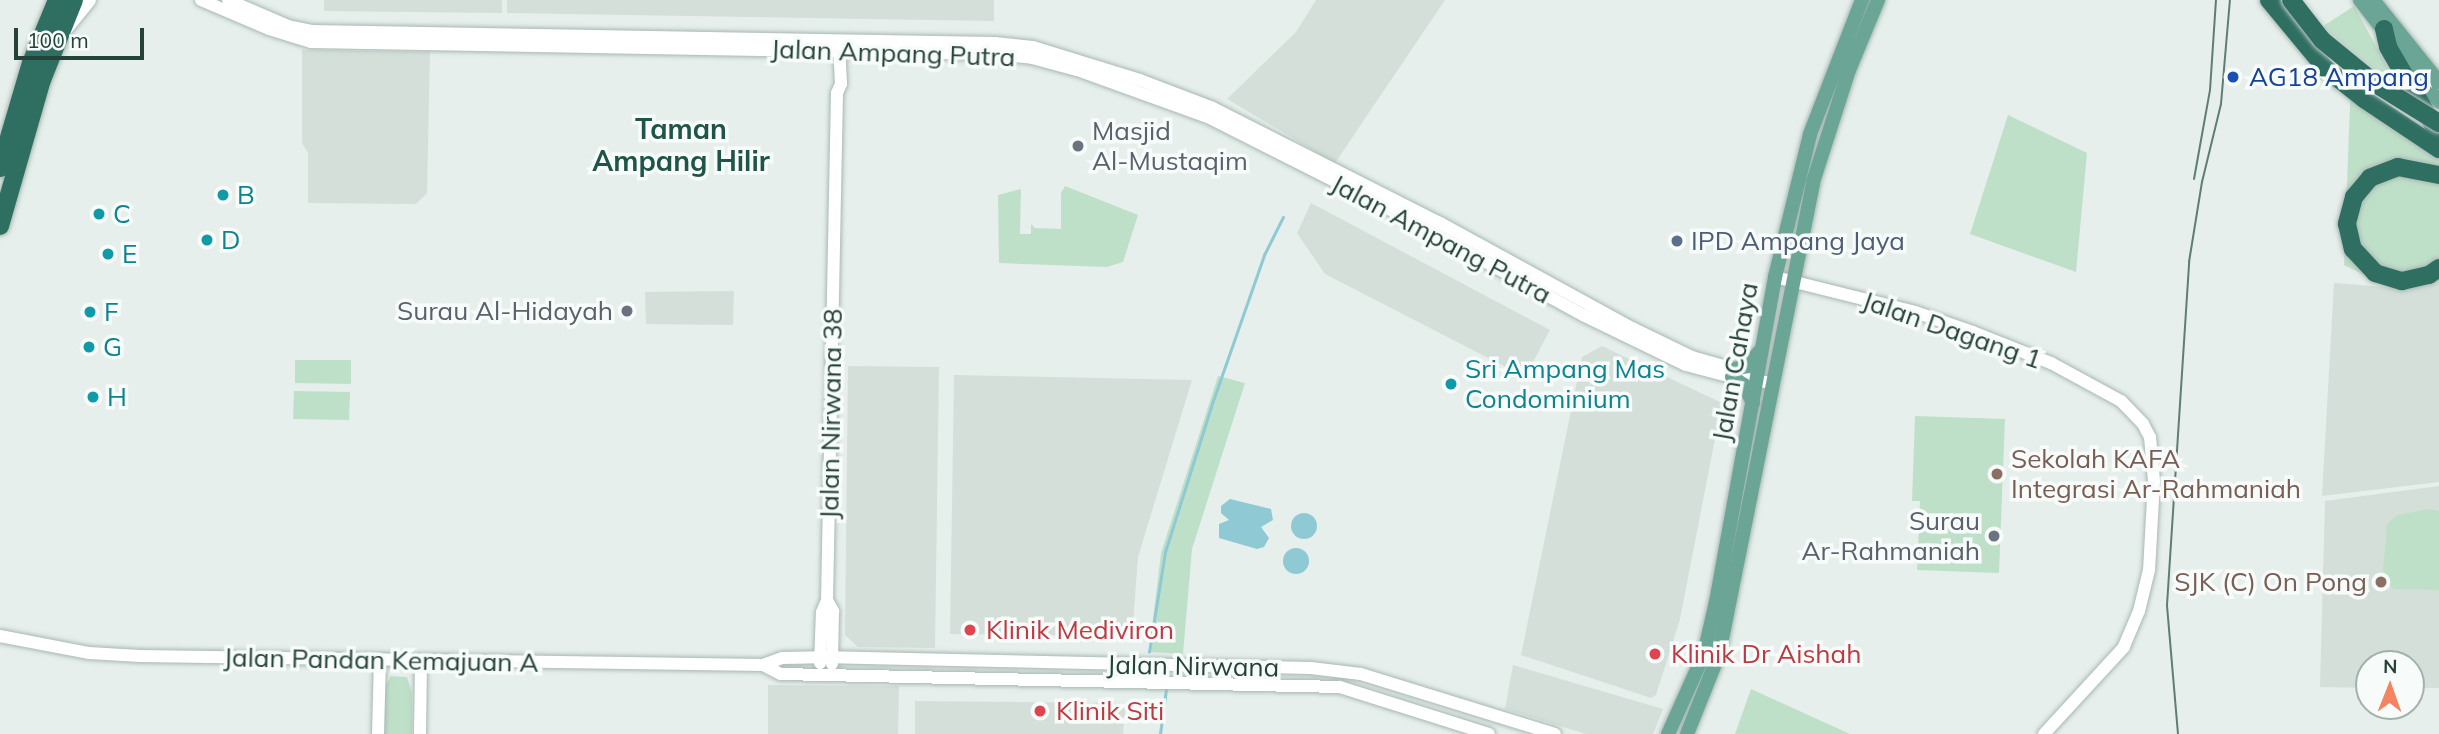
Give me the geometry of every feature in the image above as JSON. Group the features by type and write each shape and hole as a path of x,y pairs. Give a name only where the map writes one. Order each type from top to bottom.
{"highway":[{"path":"0,168 31,63 57,0"},
{"path":"0,226 27,127 74,0"},
{"path":"2269,0 2326,69 2364,99 2439,149"},
{"path":"2291,0 2322,40 2376,84 2439,123"},
{"path":"2384,29 2388,47 2439,135"},
{"path":"2439,175 2405,167 2378,174 2361,187 2354,197 2347,225 2353,249 2375,273 2402,281 2429,275 2439,268"}],"main road":[{"name":"Jalan Cahaya","path":"1668,734 1703,654 1719,589 1753,403 1765,378 1763,346 1775,277 1810,134 1832,72 1863,0"},
{"name":"Jalan Cahaya","path":"1687,734 1719,654 1765,378 1825,137 1878,0"},
{"path":"2360,0 2439,102"},
{"path":"2373,0 2439,82"},
{"path":"1753,403 1734,373 1755,359 1763,346"}],"street":[{"path":"57,41 90,0"},
{"name":"Jalan Ampang Putra","path":"201,0 269,29 311,42 838,47"},
{"name":"Jalan Ampang Putra","path":"228,0 288,26 311,32 838,47 1032,58 1136,90 1210,118 1686,365 1765,378"},
{"name":"Jalan Nirwana 38","path":"826,674 833,658 827,643 833,611 827,600 837,93 841,84 838,47"},
{"name":"Jalan Dagang 1","path":"1775,277 1915,312 2051,363 2121,401 2147,430 2154,456 2153,508 2149,570 2139,611 2124,647 2044,734"},
{"name":"Jalan Pandan Kemajuan A","path":"0,636 89,653 763,665 782,658 833,658"},
{"path":"804,657 827,643 833,658"},
{"name":"Jalan Nirwana","path":"833,658 1311,668 1361,674 1555,734"},
{"path":"378,734 380,660"},
{"path":"420,734 421,660"},
{"name":"Jalan Pandan Kemajuan A","path":"763,665 781,674 826,674"},
{"name":"Jalan Nirwana","path":"826,674 1294,684 1357,691 1489,734"},
{"path":"1357,691 1361,674"},
{"path":"1508,718 1516,727 1530,734"}],"shaded area":[{"path":"324,0 502,0 502,13 324,11"},
{"path":"507,0 994,0 994,21 507,13"},
{"path":"1316,0 1445,0 1335,163 1227,99 1296,32"},
{"path":"302,50 430,52 427,193 416,204 308,203 308,153 302,143"},
{"path":"1311,203 1550,330 1525,377 1325,274 1297,233"},
{"path":"2439,277 2439,482 2322,496 2334,283 2385,287 2429,283"},
{"path":"734,291 733,325 646,324 645,292"},
{"path":"1602,346 1722,403 1680,619 1656,695 1651,698 1521,655 1582,357"},
{"path":"848,366 939,367 935,648 858,647 845,635"},
{"path":"954,375 1192,380 1138,557 1132,636 950,634"},
{"name":"SJK (C) On Pong","path":"2439,486 2439,688 2425,688 2425,650 2355,650 2355,688 2320,687 2325,501"},
{"path":"1513,665 1663,709 1653,734 1586,734 1505,709"},
{"path":"768,685 899,686 898,734 768,734"},
{"path":"915,701 1126,703 1123,734 915,734"}],"green space":[{"path":"2354,6 2416,119 2439,142 2439,274 2370,278 2344,265 2351,78 2308,36"},
{"path":"2008,115 2087,153 2076,272 1970,234"},
{"path":"1065,186 1138,215 1123,262 1107,267 999,263 998,195 1021,189 1020,234 1031,234 1031,224 1035,228 1061,229 1061,193"},
{"path":"295,360 351,360 351,384 295,383"},
{"path":"1218,376 1245,383 1192,549 1183,654 1149,652 1161,553"},
{"path":"294,391 350,392 349,420 293,419"},
{"path":"1915,416 2005,419 1999,573 1917,570 1920,501 1912,501"},
{"path":"2428,509 2439,511 2439,590 2394,589 2387,583 2383,570 2387,524 2397,515"},
{"path":"391,676 407,677 412,693 412,734 384,734 385,686"},
{"path":"1751,689 1850,734 1735,734"}],"water":[{"path":"1230,499 1271,509 1273,520 1261,527 1269,538 1264,547 1257,549 1219,538 1219,524 1229,520 1221,513 1221,506"},
{"path":"1304,513 1313,517 1317,526 1313,535 1304,539 1295,535 1291,526 1295,517"},
{"path":"1296,548 1305,552 1309,561 1305,570 1296,574 1287,570 1283,561 1287,552"}],"waterway":[{"path":"1149,652 1165,552 1213,401 1264,255 1283,217"},
{"path":"1160,734 1166,689"}],"tram line":[{"path":"2194,179 2210,90 2216,0"},
{"path":"2178,734 2167,605 2189,262 2202,182 2221,104 2230,0"}],"place":[{"name":"AG18 Ampang","path":"2233,77"},
{"name":"Masjid Al-Mustaqim","path":"1078,146"},
{"name":"B","path":"223,195"},
{"name":"C","path":"99,214"},
{"name":"D","path":"207,240"},
{"name":"IPD Ampang Jaya","path":"1677,241"},
{"name":"E","path":"108,254"},
{"name":"Surau Al-Hidayah","path":"627,311"},
{"name":"F","path":"90,312"},
{"name":"G","path":"89,347"},
{"name":"Sri Ampang Mas Condominium","path":"1451,384"},
{"name":"H","path":"93,397"},
{"name":"Sekolah KAFA Integrasi Ar-Rahmaniah","path":"1997,474"},
{"name":"Surau Ar-Rahmaniah","path":"1994,536"},
{"name":"SJK (C) On Pong","path":"2381,582"},
{"name":"Klinik Mediviron","path":"970,630"},
{"name":"Klinik Dr Aishah","path":"1655,654"},
{"name":"Klinik Siti","path":"1040,711"}],"district":[{"name":"Taman Ampang Hilir","path":"681,145"}]}
